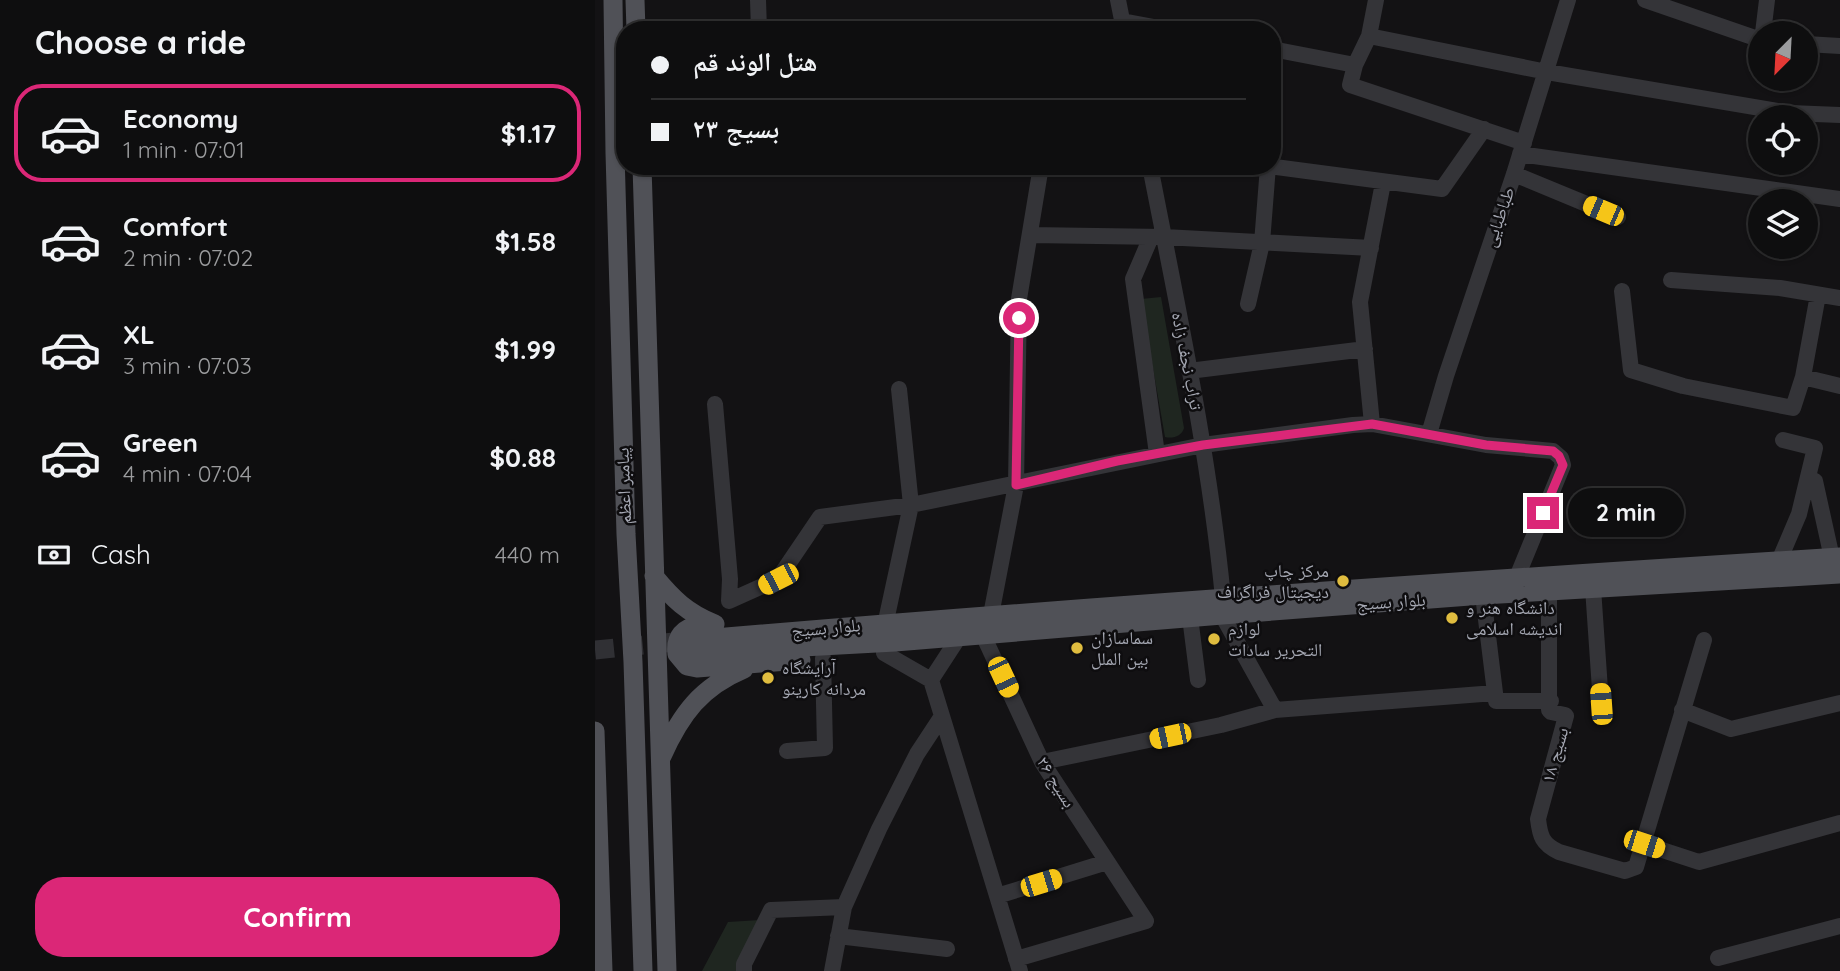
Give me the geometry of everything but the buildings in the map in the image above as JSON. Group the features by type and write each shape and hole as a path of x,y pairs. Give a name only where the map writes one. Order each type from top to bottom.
{"main road":[{"name":"پیامبر اعظم","path":"613,0 626,534 643,971"},
{"path":"635,0 636,21"},
{"path":"628,175 643,202"},
{"path":"642,175 667,971"},
{"name":"بلوار بسیج","path":"1742,572 1779,561 1837,563"},
{"name":"بلوار بسیج","path":"1718,573 1593,588 1482,595 1223,607 891,619 692,646 889,648 958,637 1190,617 1223,607 1517,577 1742,572 1837,563"},
{"path":"655,576 684,608 698,618 716,625"},
{"path":"889,648 823,658 697,668 687,666 681,661 676,646 681,634 693,626 824,617 891,619"},
{"path":"660,760 684,713 702,694 725,677 758,663"},
{"path":"595,731 603,971"}],"street":[{"path":"758,0 759,21"},
{"path":"1118,0 1122,21"},
{"path":"1376,0 1369,37 1355,65 1350,85 1484,129 1522,148 1840,199"},
{"name":"طباطبایی","path":"1429,434 1568,0"},
{"path":"1645,0 1748,36"},
{"path":"1764,21 1767,0"},
{"path":"1369,37 1546,72 1790,113 1840,115"},
{"path":"1818,45 1840,46"},
{"path":"1281,51 1355,65"},
{"path":"1281,168 1442,189 1484,129"},
{"path":"1514,174 1618,217"},
{"path":"991,615 1016,485 1019,299 1040,175"},
{"name":"تراب نجف زاده","path":"1151,175 1157,237 1189,371 1203,445 1216,528 1223,607"},
{"path":"1248,304 1262,243 1267,175"},
{"path":"1372,424 1360,302 1383,183"},
{"path":"1030,235 1157,237 1371,248"},
{"path":"1157,237 1133,279 1157,454"},
{"path":"1671,280 1780,288 1840,299"},
{"path":"1622,291 1631,370 1683,386 1793,408 1803,377 1818,295"},
{"path":"1189,371 1365,349"},
{"path":"1803,377 1840,386"},
{"path":"891,619 911,505 899,389"},
{"path":"715,404 730,579 729,601 778,579 820,517 911,505 1203,445 1372,424 1486,445 1553,451 1559,456 1563,465 1517,577"},
{"path":"1779,561 1800,514 1815,448 1783,440"},
{"path":"1807,482 1815,481 1837,563"},
{"path":"1593,588 1601,704"},
{"name":"بسیج ۱۸","path":"1549,591 1550,712 1566,716 1538,819 1540,836 1552,849 1559,852 1625,871 1636,867 1644,844"},
{"path":"1482,595 1496,701 1551,701"},
{"path":"1223,607 1275,710"},
{"path":"1190,617 1198,680"},
{"name":"بسیج ۲۶","path":"983,635 1042,762 1146,921 1018,965"},
{"path":"931,680 958,637"},
{"path":"1704,640 1644,844 1699,862 1840,823"},
{"path":"889,648 931,680 1018,965"},
{"path":"787,751 825,748 823,658"},
{"path":"1042,762 1221,725 1275,710 1495,693"},
{"path":"1682,709 1731,729 1840,704"},
{"path":"832,971 844,906 879,829 941,716"},
{"path":"997,896 1107,862"},
{"path":"744,971 744,964 771,910 844,906"},
{"path":"1718,958 1840,926"},
{"path":"838,936 947,949"}],"shaded area":[{"path":"1161,297 1184,428 1179,435 1171,438 1165,437 1141,299"},
{"path":"760,920 737,971 702,971 728,922"}],"tunnel":[{"path":"595,650 674,642"}],"place":[{"name":"مرکز چاپ دیجیتال فراگراف","path":"1343,581"},
{"name":"دانشگاه هنر و اندیشه اسلامی","path":"1452,618"},
{"name":"لوازم التحریر سادات","path":"1214,639"},
{"name":"سماسازان بین الملل","path":"1077,648"},
{"name":"آرایشگاه مردانه کارینو","path":"768,678"}],"route":[{"path":"1019,318 1016,485 1117,461 1203,445 1372,424 1486,445 1553,451 1563,465 1543,513"}]}
